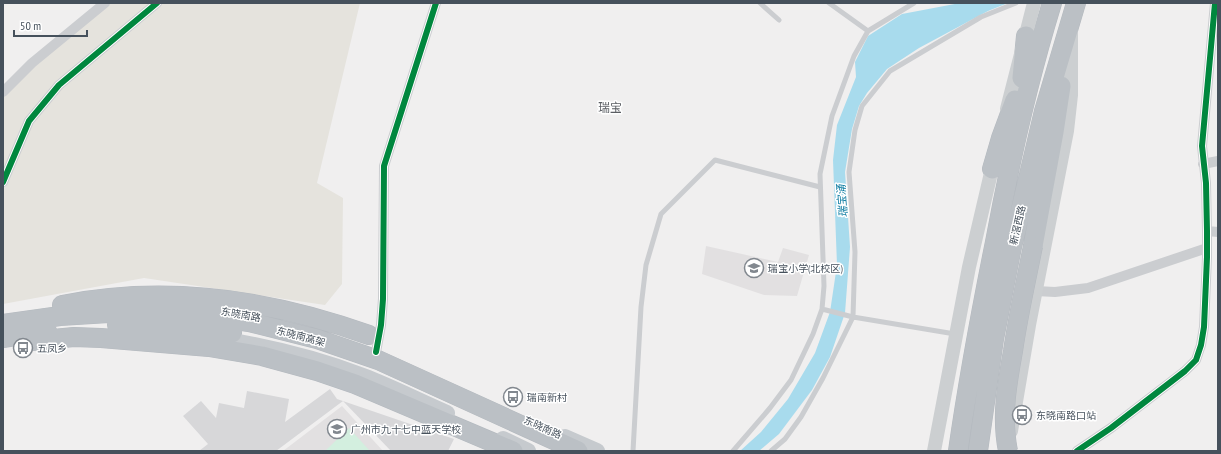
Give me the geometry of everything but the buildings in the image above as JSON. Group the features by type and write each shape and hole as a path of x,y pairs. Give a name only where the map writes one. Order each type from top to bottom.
{"highway":[{"name":"新滘西路","path":"978,451 994,339 1012,247 1044,111 1076,3"},
{"name":"新滘西路","path":"958,451 979,322 1042,8"},
{"path":"992,169 1001,138 1022,83 1042,8"},
{"path":"1008,451 1005,437 1005,401 1015,337 1054,132 1070,21"},
{"path":"1017,136 1026,36"},
{"path":"3,318 71,303 99,299 141,296 182,296 225,299 272,306 320,319 369,335"},
{"name":"东晓南高架","path":"3,324 60,316 138,312 190,314 249,322 317,340 378,360 578,451"},
{"name":"东晓南高架","path":"3,338 61,329 115,325 175,326 216,330 258,337 330,357 373,372 548,451"},
{"path":"3,343 74,337 101,338 191,345 226,350 279,361 336,377 375,391 513,451"}],"main road":[{"path":"934,451 969,267 992,169 1026,36 1042,8"},
{"path":"1008,451 1036,291 1067,131 1071,95 1070,21"},
{"name":"东晓南路","path":"3,318 104,307 149,305 199,308 291,324 376,352 597,451"},
{"path":"3,343 54,335 120,332 177,334 244,342 301,356 364,376 528,451"}],"street":[{"path":"3,92 32,63 105,3"},
{"path":"3,182 29,121 59,85 158,3"},
{"path":"376,352 381,324 383,299 384,166 436,3"},
{"path":"1084,449 1185,371 1196,360 1201,345 1204,327 1207,248 1206,183 1203,164 1202,128 1215,3"},
{"path":"1203,164 1218,161"},
{"path":"1207,231 1218,232"},
{"path":"1036,291 1055,292 1088,288 1207,248"}],"lane":[{"path":"760,3 779,20"},
{"path":"829,3 868,31"},
{"path":"733,451 770,408 791,380 813,334 822,309 824,286 820,174 832,116 854,56 868,31 914,3"},
{"path":"770,451 785,438 801,417 823,378 853,317 855,252 849,172 855,130 862,106 890,71 981,17 1016,3"},
{"path":"634,451 642,307 646,265 661,214 715,160 820,187"},
{"path":"822,309 853,317 956,334"}],"shaded area":[{"path":"105,3 360,3 317,183 343,198 342,284 325,305 144,278 3,304 3,92"},
{"name":"瑞宝小学(北校区)","path":"706,246 778,262 783,248 809,255 797,296 764,295 702,274"},
{"name":"广州市九十七中蓝天学校","path":"342,406 383,451 283,451"}],"green space":[{"path":"349,428 370,451 325,451"}],"water":[{"name":"瑞宝涌","path":"960,3 1008,3 988,11 919,48 887,69 867,93 859,106 852,129 845,172 850,247 845,313 830,357 812,390 779,434 759,451 740,451 761,432 788,399 815,353 830,312 837,265 833,160 837,125 856,77 855,62 868,36 902,14"}],"cycle path":[{"path":"3,182 29,121 59,85 157,3"},
{"path":"376,352 381,325 383,299 384,166 436,3"},
{"path":"1077,451 1111,428 1185,371 1196,360 1201,345 1204,327 1207,257 1206,183 1202,146 1215,3"}],"place":[{"name":"瑞宝小学(北校区)","path":"754,268"},
{"name":"五凤乡","path":"23,348"},
{"name":"瑞南新村","path":"513,397"},
{"name":"东晓南路口站","path":"1022,415"},
{"name":"广州市九十七中蓝天学校","path":"337,429"}],"district":[{"name":"瑞宝","path":"610,108"}]}
